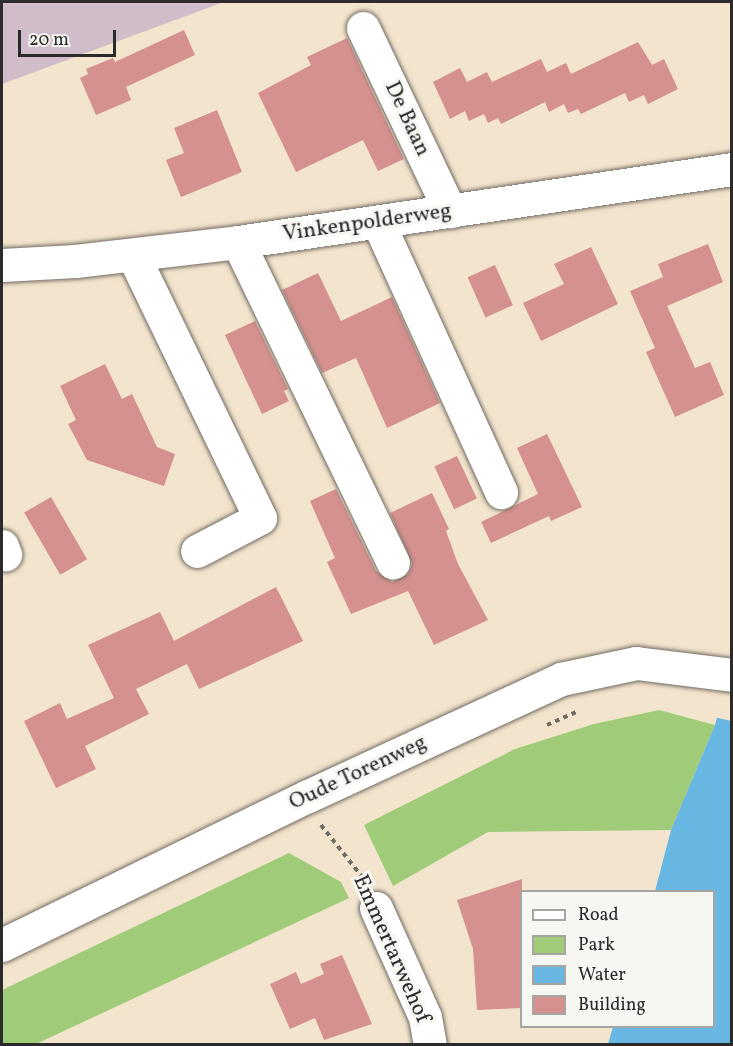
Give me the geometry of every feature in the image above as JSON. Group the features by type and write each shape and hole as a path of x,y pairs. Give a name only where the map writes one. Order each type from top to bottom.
{"street":[{"name":"De Baan","path":"363,28 440,191"},
{"name":"Vinkenpolderweg","path":"2,265 133,255 378,222 440,191 732,169"},
{"path":"378,222 501,492"},
{"path":"238,242 393,562"},
{"path":"133,255 260,519 197,551"},
{"name":"Oude Torenweg","path":"2,945 308,796 561,679 636,663 716,672"},
{"name":"Emmertarwehof","path":"376,908 425,1017 430,1044"}],"path":[{"path":"537,729 580,710"},
{"name":"Emmertarwehof","path":"308,796 321,826 360,873 376,908"},
{"name":"Oude Torenweg","path":"310,831 331,821"}],"shaded area":[{"path":"2,2 224,2 2,84"}],"green space":[{"path":"659,710 715,725 671,830 488,832 393,886 364,825 515,749 594,724"},
{"path":"289,853 341,882 349,898 36,1044 2,1044 2,990"}],"water":[{"path":"731,666 731,1044 608,1044 613,1028 715,1028 715,890 655,890 671,830 715,725"}],"pier":[{"path":"732,663 731,721 714,717"}],"building":[{"path":"184,30 195,55 126,87 131,100 96,115 80,78 88,74 86,69 113,58 115,62"},
{"path":"347,38 404,159 378,171 363,140 296,172 258,93 311,65 307,57"},
{"path":"638,42 652,65 664,59 678,89 648,104 644,95 629,102 625,93 581,114 578,109 568,113 564,104 549,112 545,102 501,124 498,118 488,123 484,114 469,121 465,111 450,119 433,82 460,68 467,82 487,72 492,82 541,59 547,72 566,63 571,74"},
{"path":"217,110 242,172 181,197 166,160 184,153 174,128"},
{"path":"708,244 723,282 667,306 695,368 710,362 724,395 675,417 646,352 655,348 630,291 663,277 658,264"},
{"path":"591,247 618,304 541,341 523,303 564,284 554,264"},
{"path":"495,265 513,305 485,317 468,277"},
{"path":"318,273 341,321 392,297 440,403 387,428 356,358 322,373 282,290"},
{"path":"255,321 288,389 284,391 289,401 262,414 225,335"},
{"path":"105,364 122,399 132,394 157,447 175,454 164,486 87,460 68,424 76,420 60,386"},
{"path":"547,434 582,507 551,521 549,516 491,543 481,522 538,494 517,448"},
{"path":"457,456 477,499 454,509 434,467"},
{"path":"336,489 376,571 392,582 408,574 412,564 390,513 432,493 449,529 446,531 458,564 488,620 434,645 408,591 351,614 327,562 335,558 310,501"},
{"path":"51,497 87,559 60,575 24,512"},
{"path":"276,587 303,641 199,689 187,664 136,689 149,714 85,746 96,769 56,788 24,721 60,703 67,719 114,698 88,645 160,612 174,641"},
{"path":"522,879 522,890 520,890 520,1008 477,1010 473,949 457,900"},
{"path":"342,955 372,1024 324,1040 315,1018 290,1029 270,984 296,972 301,984 324,974 320,964"}]}
